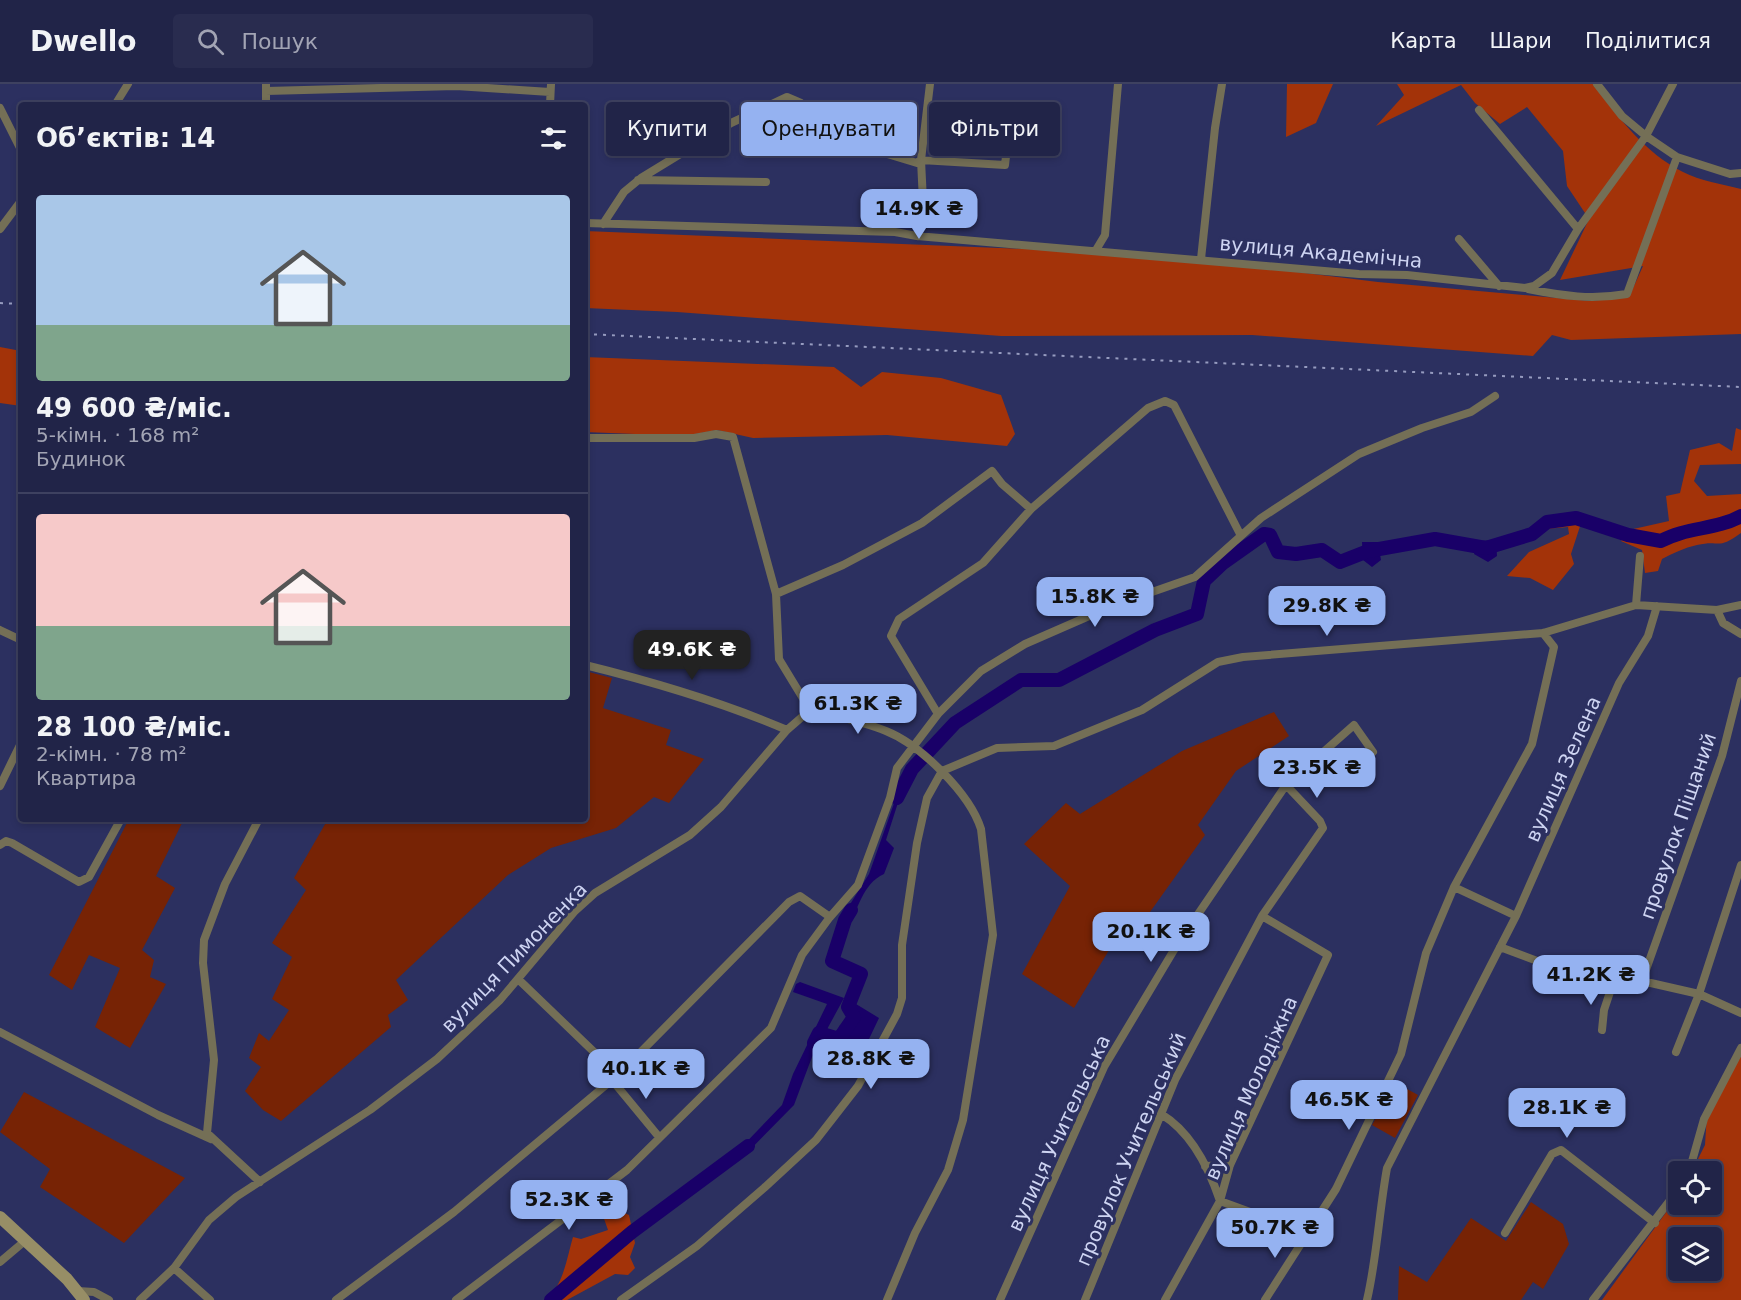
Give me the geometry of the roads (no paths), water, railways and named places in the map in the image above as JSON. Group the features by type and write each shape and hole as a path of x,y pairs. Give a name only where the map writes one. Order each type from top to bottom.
{"street":[{"path":"117,102 128,84"},
{"path":"266,87 552,87 561,84"},
{"path":"930,84 921,160 924,222 928,231 938,237"},
{"path":"1110,252 1104,239 1118,84"},
{"path":"1201,259 1222,84"},
{"path":"1597,84 1622,116 1677,157 1730,174 1741,173"},
{"path":"1525,288 1534,286 1552,273 1578,229 1646,136 1673,84"},
{"path":"550,102 552,87"},
{"path":"603,224 624,192 638,180 731,123 786,97 801,103 804,119 818,127 822,133 831,136 872,139 874,150 917,163 921,160 1005,165 1006,156"},
{"path":"0,108 18,144"},
{"path":"1479,110 1578,229"},
{"name":"вулиця Академічна","path":"588,223 895,232 917,236 1359,274 1407,275 1525,288 1572,298 1605,298 1627,294 1677,157"},
{"path":"638,180 766,182"},
{"path":"0,229 18,205"},
{"path":"917,236 924,222"},
{"path":"1096,250 1104,239"},
{"path":"1459,239 1499,286"},
{"path":"456,1300 627,1170 771,1028 802,955 830,917 858,885 890,798 897,768 938,714 981,670 1025,644 1112,606 1195,577 1240,534 1292,495 1359,454 1422,428 1471,412 1495,396"},
{"path":"938,714 891,636 899,619 983,562 1031,509 1148,408 1165,401 1174,405 1240,534"},
{"path":"588,435 694,438 716,434 733,437 776,594 779,658 810,710 849,718 888,731 942,771 977,815 981,830 993,935 976,1049 958,1140 948,1170 915,1233 887,1300"},
{"path":"776,594 843,565 922,523 992,471 1002,484 1031,509"},
{"path":"1636,604 1640,556"},
{"path":"621,1300 697,1246 764,1188 816,1140 858,1086 897,1014 902,998 902,945 917,843 927,798 942,771 997,748 1054,746 1142,710 1218,662 1243,657 1543,633 1636,604 1717,610 1741,604"},
{"name":"вулиця Зелена","path":"1367,1300 1374,1271 1378,1214 1387,1168 1516,916 1619,683 1648,636 1657,606"},
{"path":"1717,610 1723,623 1741,634"},
{"path":"0,630 18,639"},
{"path":"1265,1300 1336,1189 1401,1054 1404,1034 1426,953 1454,887 1532,744 1554,647 1543,633"},
{"path":"588,665 682,691 747,713 787,730"},
{"name":"провулок Піщаний","path":"1642,981 1722,756 1741,681"},
{"name":"вулиця Пимоненка","path":"140,1300 174,1268 209,1220 260,1182 370,1110 437,1059 500,1000 575,911 595,894 690,835 721,807 787,730 810,710"},
{"name":"вулиця Учительська","path":"1000,1300 1104,1067 1177,945 1286,785 1354,725 1373,752"},
{"path":"0,786 18,748"},
{"name":"провулок Учительський","path":"1085,1300 1174,1080 1262,916 1323,828 1320,821 1286,785"},
{"path":"0,845 6,841 12,843 79,882 89,877 120,822"},
{"path":"198,1132 203,1130 206,1121 214,1054 203,963 204,940 225,884 257,822"},
{"path":"1676,1052 1699,994 1741,865"},
{"path":"1454,887 1516,916"},
{"path":"336,1300 454,1212 615,1078 789,902 800,896 830,917"},
{"name":"вулиця Молодіжна","path":"1165,1300 1220,1201 1230,1165 1328,956 1262,916"},
{"path":"1500,947 1611,989 1642,981 1699,994 1741,1012"},
{"path":"518,979 615,1078 660,1137"},
{"path":"1602,1030 1604,1010 1611,989"},
{"path":"0,1032 158,1115 214,1140"},
{"path":"1692,1161 1704,1119 1741,1048"},
{"path":"1161,1113 1186,1133 1205,1166 1220,1201 1307,1233"},
{"path":"206,1121 207,1132 214,1140 260,1182"},
{"path":"1506,1233 1552,1154 1561,1150 1655,1223"},
{"path":"1205,1166 1230,1165"},
{"path":"1593,1300 1668,1204"},
{"path":"0,1217 81,1295 94,1292 109,1300"},
{"path":"0,1262 26,1240"},
{"path":"174,1268 210,1300"}],"waterway":[{"path":"897,798 912,769 955,723 1021,680 1059,680 1155,630 1197,614 1204,581 1223,563 1264,534 1270,535 1278,552 1296,554 1322,550 1340,562 1368,551 1435,539 1486,548 1532,534 1547,522 1576,518 1628,535 1661,541 1741,516"},
{"path":"814,1043 819,1033 839,1039 854,1017 848,1007 861,974 832,961 845,920 851,910"},
{"path":"551,1300 632,1232 748,1146"}],"railway":[{"path":"0,303 18,304"},
{"path":"588,334 1741,387"}]}
